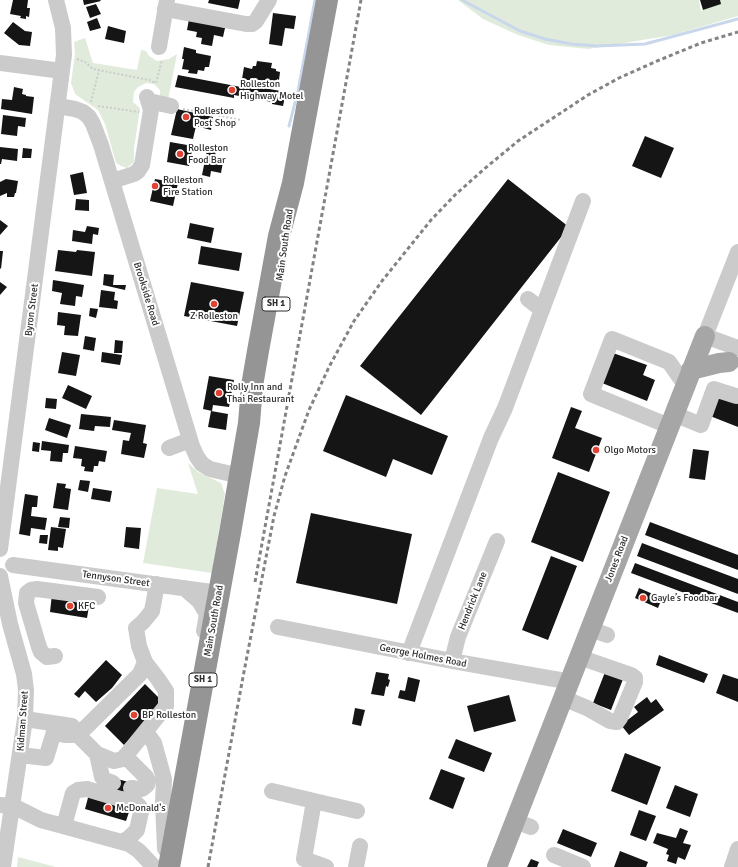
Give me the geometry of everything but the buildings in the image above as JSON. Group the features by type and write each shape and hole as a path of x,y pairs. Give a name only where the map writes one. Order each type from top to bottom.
{"highway":[{"name":"Main South Road","path":"167,867 187,768 240,476 249,423 252,386 279,236 293,183 327,0"}],"main road":[{"path":"695,360 714,364 735,359"},
{"name":"Jones Road","path":"497,867 523,824 566,691 592,644 695,360"}],"street":[{"path":"0,63 62,71 64,34 56,0"},
{"path":"160,54 166,4 246,24 252,24 256,21 269,0"},
{"name":"Byron Street","path":"0,549 62,71"},
{"path":"112,181 134,174 140,167 156,105"},
{"name":"Brookside Road","path":"58,106 80,110 86,114 91,120 101,145 190,440 197,457 206,467 214,471 240,476"},
{"path":"409,653 583,201"},
{"name":"Jones Road","path":"695,360 738,252"},
{"path":"528,300 542,310"},
{"path":"735,359 669,362 612,339 591,394 672,420 701,425 714,389 736,396"},
{"path":"669,362 695,360"},
{"path":"169,448 190,440"},
{"name":"Hendrick Lane","path":"452,661 458,637 497,541"},
{"path":"0,549 5,550 11,556 12,565 8,572 0,576"},
{"name":"Tennyson Street","path":"12,565 219,593"},
{"name":"Kidman Street","path":"0,576 10,624 24,674 26,690 25,719 20,755 6,805 4,867"},
{"path":"25,719 72,726 78,735 97,754 114,761 123,759 166,706 166,691 145,662 139,646 136,628 152,611 157,584"},
{"path":"184,588 199,601 207,614 182,746 187,768"},
{"path":"55,656 47,657 41,652 26,603 27,593 31,590 37,589 98,597"},
{"name":"George Holmes Road","path":"278,627 409,653 560,680 566,691 587,708 610,721 617,722 635,682 635,678 592,644"},
{"path":"20,755 46,758 54,732 65,735 78,735 140,674 145,662"},
{"path":"146,732 154,743 164,779 163,803 167,867"},
{"path":"97,754 102,777 113,783"},
{"path":"125,756 146,777 148,781 142,789 131,788"},
{"path":"64,826 73,793 78,790 87,789 137,804 140,807 141,812 137,830 129,838 122,842"},
{"path":"272,791 357,811"},
{"path":"314,801 304,860 326,867"},
{"path":"6,805 41,820 129,844 139,851 154,867"},
{"path":"356,867 360,846"},
{"path":"732,867 738,849"},
{"path":"554,855 583,867"}],"path":[{"path":"74,59 82,60 91,68 149,80 156,83 160,54"},
{"path":"99,70 91,104 102,107 156,105 241,120"}],"green space":[{"path":"458,0 699,0 701,11 720,4 719,0 738,0 738,16 673,35 588,49 549,45 518,35 483,19"},
{"path":"85,38 93,63 137,70 141,50 146,51 149,56 157,61 169,59 177,54 168,100 160,97 160,90 154,84 146,83 138,87 134,92 133,102 140,108 134,149 134,162 127,168 116,163 105,124 98,110 75,94 71,83 75,54 74,42"},
{"path":"188,463 198,472 221,483 225,494 212,573 143,563 157,488 198,494"},
{"path":"18,857 56,867 17,867"}],"waterway":[{"path":"289,126 298,91 315,0"},
{"path":"462,0 520,31 545,39 571,44 597,46 645,44 738,19"}],"railway":[{"path":"255,582 361,0"},
{"path":"208,867 274,516 285,476 309,410 329,367 354,321 382,281 431,220 455,195 518,141 588,95 619,78 701,43 738,32"}],"place":[{"name":"Rolleston Highway Motel","path":"232,90"},
{"name":"Rolleston Post Shop","path":"186,117"},
{"name":"Rolleston Food Bar","path":"180,154"},
{"name":"Rolleston Fire Station","path":"155,186"},
{"name":"Z Rolleston","path":"214,304"},
{"name":"Rolly Inn and Thai Restaurant","path":"219,393"},
{"name":"Olgo Motors","path":"596,450"},
{"name":"Gayle’s Foodbar","path":"643,598"},
{"name":"KFC","path":"70,606"},
{"name":"BP Rolleston","path":"134,715"},
{"name":"McDonald's","path":"108,808"}]}
